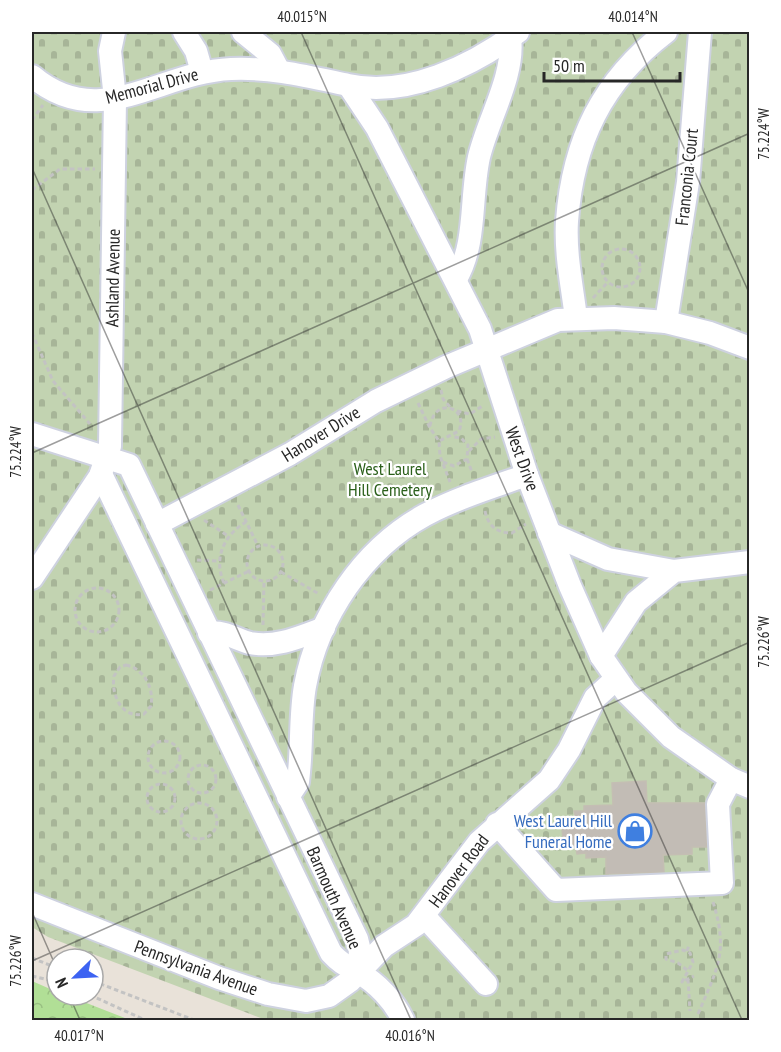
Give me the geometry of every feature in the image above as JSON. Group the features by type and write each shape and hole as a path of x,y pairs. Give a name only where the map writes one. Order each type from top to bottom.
{"lane":[{"name":"Ashland Avenue","path":"107,459 115,99 110,51 114,32"},
{"path":"184,32 196,51 202,72"},
{"path":"576,318 567,222 575,170 582,145 610,86 630,63 666,32"},
{"name":"Franconia Court","path":"666,322 688,182 700,32"},
{"path":"231,69 244,33 270,54 279,71"},
{"name":"Memorial Drive","path":"32,76 52,90 76,100 115,99 202,72 231,69 279,71 349,86 397,86 431,78 466,63 514,35"},
{"path":"456,279 463,267 469,247 480,157 511,61 514,35"},
{"name":"West Drive","path":"349,86 377,128 456,279 488,349 518,448 549,533 601,656 616,679 640,707 671,737 740,783"},
{"name":"Hanover Drive","path":"158,524 290,454 351,414 409,384 541,326 576,318 666,322 710,333 750,348"},
{"path":"32,434 107,459 32,578"},
{"name":"Barmouth Avenue","path":"107,459 129,465 158,524 357,939 360,951 358,972 339,962 331,953 107,459"},
{"path":"288,797 298,782 305,686 324,628 336,604 366,563 387,542 411,524 457,500 493,487 531,484"},
{"path":"549,533 608,559 674,571 750,562"},
{"path":"601,656 636,602 674,571"},
{"path":"209,633 220,633 262,645 287,641 324,628"},
{"name":"Hanover Road","path":"358,972 384,946 408,931 424,916 472,850 497,824 531,798 549,780 569,750 595,698 616,679"},
{"path":"497,824 556,890 722,883 718,804 740,783"},
{"name":"Pennsylvania Avenue","path":"32,904 219,978 290,1000 316,1000 329,996 350,981 358,972"},
{"path":"424,916 486,984"},
{"path":"358,972 388,997 403,1020"}],"path":[{"path":"32,190 60,169 114,168"},
{"path":"620,248 634,254 640,267 635,281 622,287 608,282 602,268 607,254 620,248"},
{"path":"32,333 53,381 107,459"},
{"path":"409,384 430,428 439,441 442,461 457,500"},
{"path":"469,452 459,431 461,422 483,406 498,384"},
{"path":"441,385 443,399 454,410 461,422"},
{"path":"430,428 432,417 438,410 454,410 470,414"},
{"path":"439,441 452,437 459,431"},
{"path":"452,437 476,442"},
{"path":"442,461 450,466 459,465 467,459 476,442 485,437 495,437 518,448"},
{"path":"493,487 486,504 487,519 491,526 505,533 525,526 531,484"},
{"path":"229,487 258,546"},
{"path":"188,509 228,536"},
{"path":"224,583 219,561 228,536 246,522"},
{"path":"269,545 279,551 283,561 281,572 274,579 264,581 253,576 249,571 247,560 258,546 269,545"},
{"path":"193,598 249,571"},
{"path":"281,572 336,604"},
{"path":"262,645 264,581"},
{"path":"103,589 115,597 119,610 115,624 109,629 95,632 88,631 77,621 75,606 88,590 103,589"},
{"path":"126,665 137,669 148,683 152,700 151,706 144,714 127,712 116,699 112,683 120,667 126,665"},
{"path":"162,741 172,743 178,751 179,761 169,772 158,772 148,760 152,746 162,741"},
{"path":"205,765 215,774 215,783 210,790 201,792 190,785 188,777 196,766 205,765"},
{"path":"164,784 172,789 175,798 169,810 160,812 149,805 149,792 155,785 164,784"},
{"path":"202,803 215,814 216,826 204,838 188,835 182,825 183,813 191,805 202,803"},
{"path":"698,1014 722,948 720,922 712,893"},
{"path":"689,945 687,951 693,962 682,982 694,976"},
{"path":"687,951 678,950 665,956 687,970"},
{"path":"688,979 691,984 690,1011"},
{"path":"105,986 194,1020"},
{"path":"105,1002 145,1020"}],"green space":[{"name":"West Laurel Hill Cemetery","path":"32,32 749,32 749,1020 266,1020 105,959 105,947 74,947 48,937 32,927"},
{"path":"32,981 45,987 45,1007 97,1007 130,1020 32,1020"}],"building":[{"name":"West Laurel Hill Funeral Home","path":"646,781 647,803 705,803 707,847 692,847 692,854 663,855 664,872 606,874 606,857 586,858 586,853 577,854 576,849 563,839 562,828 575,816 574,811 584,811 584,806 613,805 612,783"}],"place":[{"name":"West Laurel Hill Funeral Home","path":"635,831"}]}
